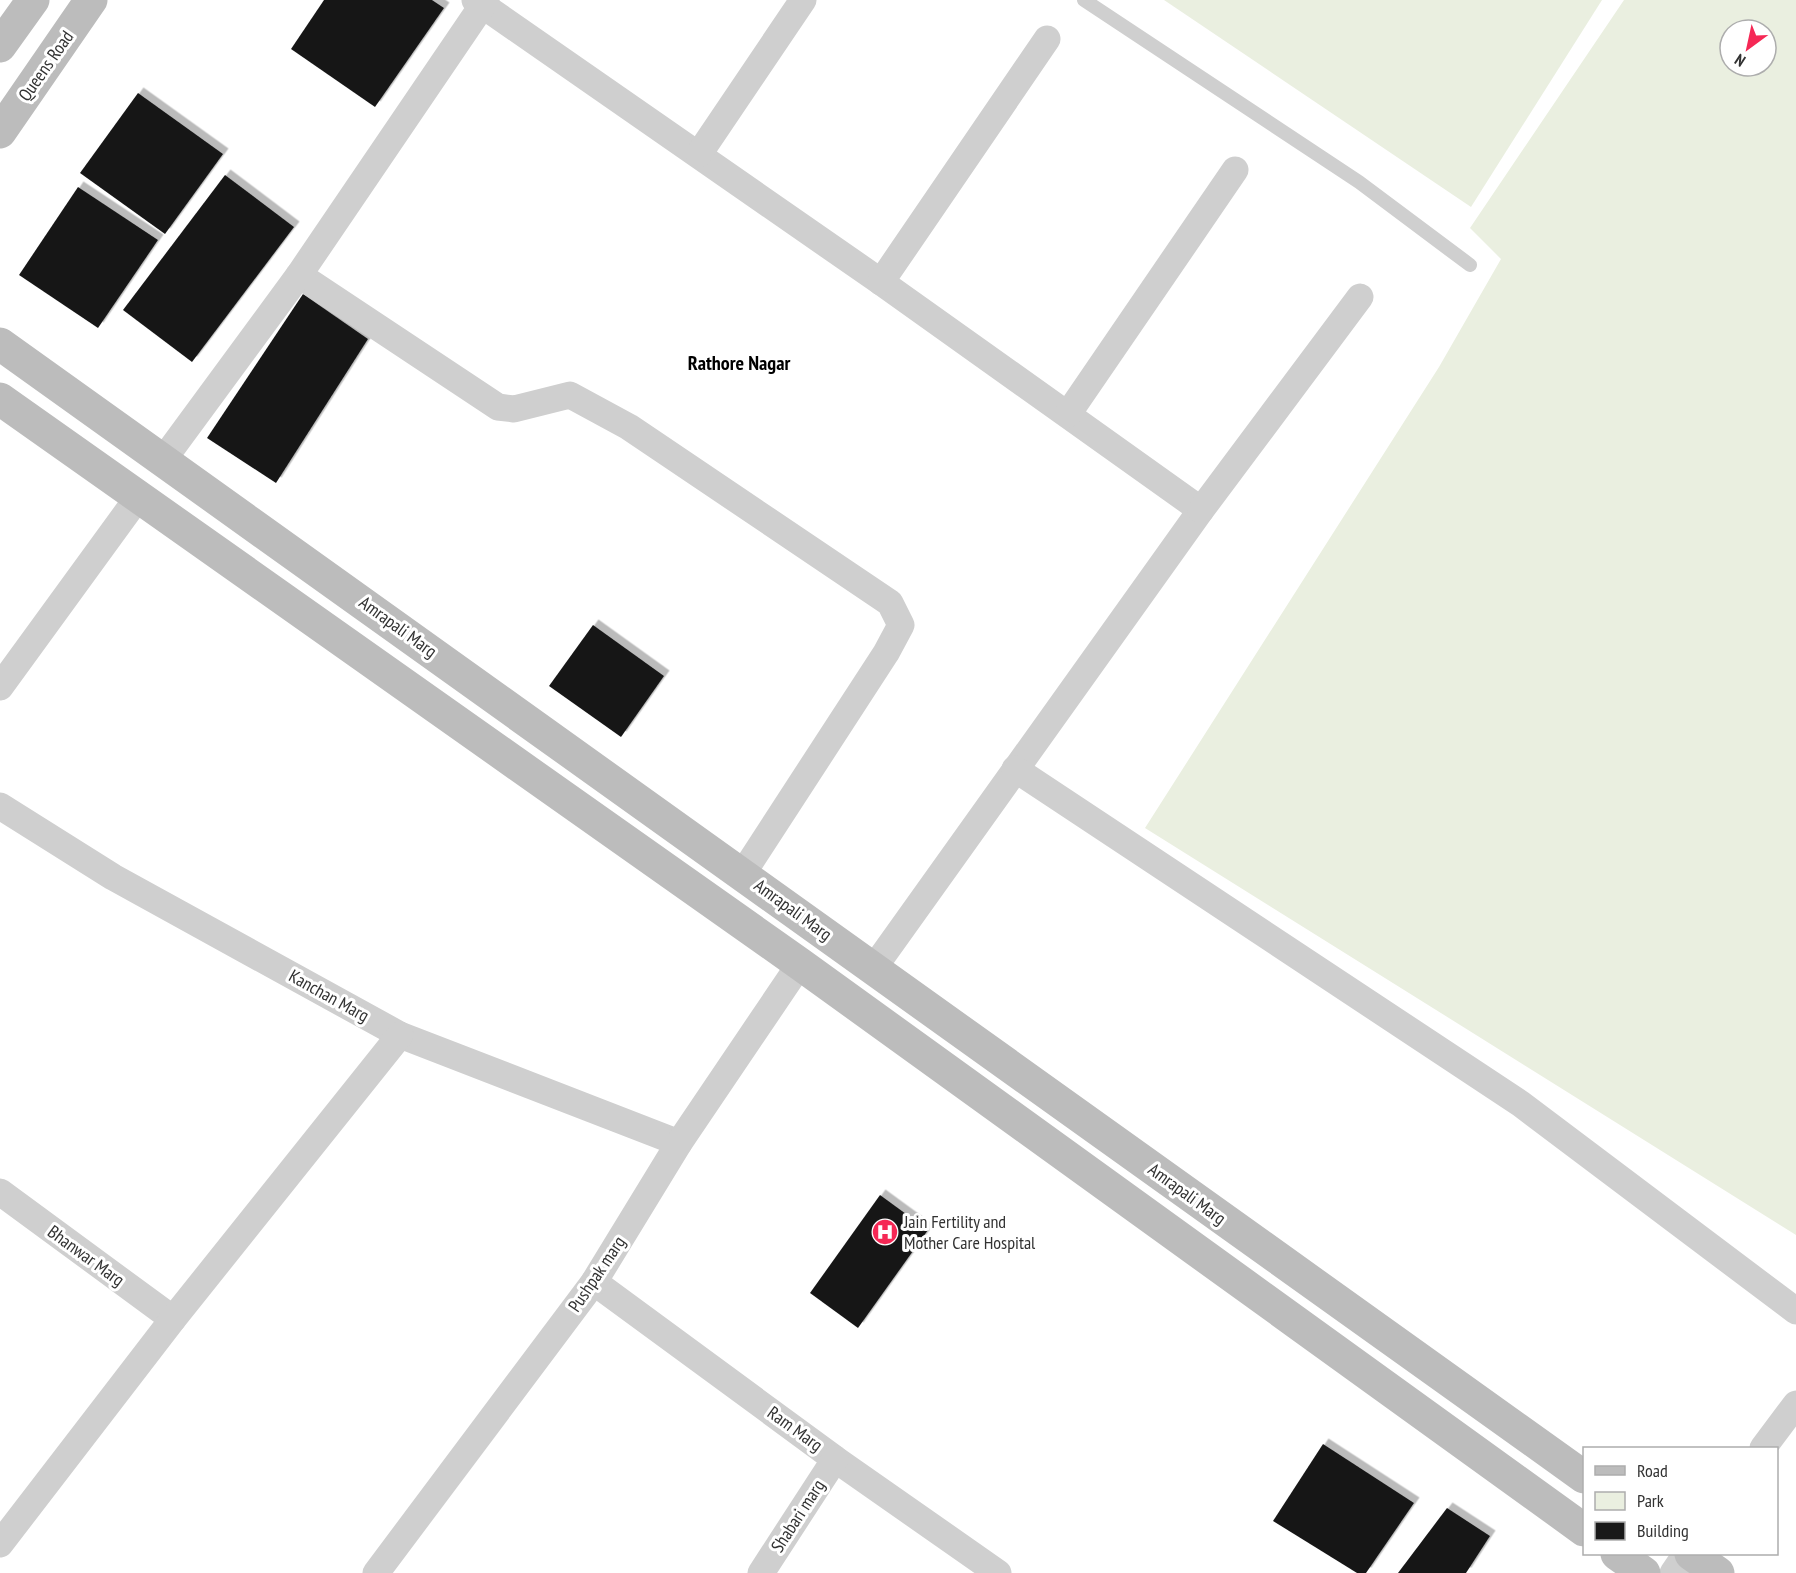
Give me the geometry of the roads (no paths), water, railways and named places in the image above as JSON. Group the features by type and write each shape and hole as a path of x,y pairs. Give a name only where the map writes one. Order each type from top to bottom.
{"street":[{"path":"0,46 33,0"},
{"name":"Queens Road","path":"0,132 91,0"},
{"path":"699,154 803,0"},
{"path":"163,460 299,275 481,2 881,282 1201,510"},
{"path":"881,282 1047,39"},
{"path":"1068,414 1235,170"},
{"path":"299,275 498,407 514,409 570,395 629,427 890,603 901,625 891,644 742,873"},
{"path":"873,969 1201,510 1360,297"},
{"name":"Amrapali Marg","path":"0,344 1583,1476"},
{"path":"0,399 800,964 1583,1529"},
{"path":"0,687 139,496"},
{"path":"1014,769 1521,1104 1796,1311"},
{"name":"Kanchan Marg","path":"0,806 112,877 400,1035 679,1143"},
{"path":"800,964 821,932"},
{"name":"Pushpak marg","path":"376,1573 594,1282 679,1143 800,964"},
{"path":"0,1544 173,1319 400,1035"},
{"name":"Bhanwar Marg","path":"0,1192 173,1319"},
{"name":"Ram Marg","path":"594,1282 835,1459 998,1573"},
{"path":"1764,1447 1796,1404"},
{"name":"Shabari marg","path":"761,1573 835,1459"},
{"path":"1618,1555 1644,1573"},
{"path":"1673,1573 1685,1555"},
{"path":"1692,1555 1718,1573"}],"lane":[{"path":"1084,0 1359,182 1470,264"}],"place":[{"name":"Jain Fertility and Mother Care Hospital","path":"885,1232"}],"district":[{"name":"Rathore Nagar","path":"739,363"}]}
